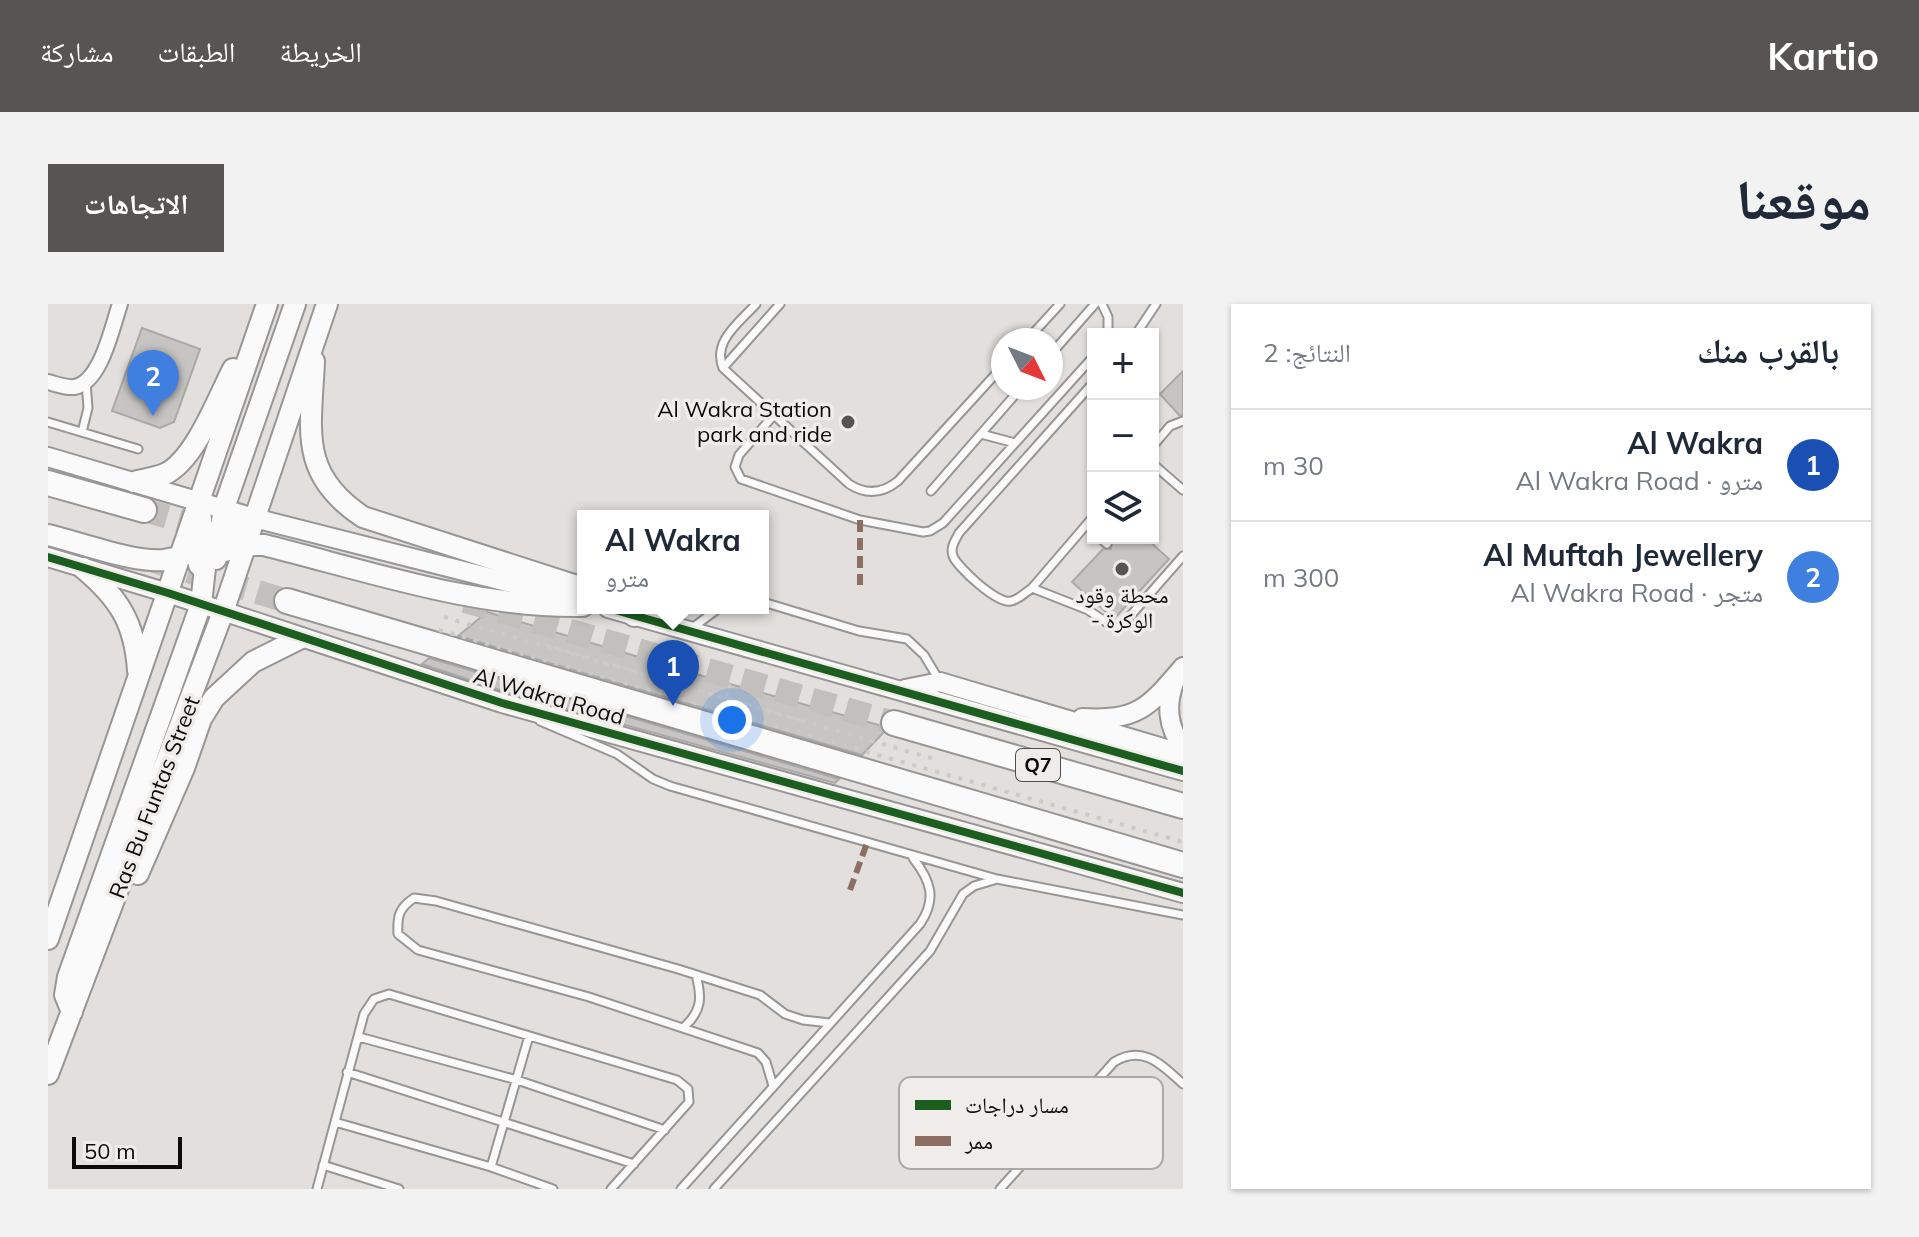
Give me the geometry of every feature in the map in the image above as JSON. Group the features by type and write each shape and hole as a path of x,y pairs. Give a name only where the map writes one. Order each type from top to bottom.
{"highway":[{"path":"48,483 144,510"},
{"name":"Al Wakra Road","path":"287,601 1183,865"},
{"name":"Q7","path":"894,723 1183,806"}],"main road":[{"path":"72,1012 65,995 68,977 201,604 211,550 224,508 295,304"},
{"name":"Ras Bu Funtas Street","path":"48,1074 223,612 327,304"},
{"path":"134,482 164,474 187,453 267,305"},
{"path":"48,939 267,305"},
{"path":"315,338 312,452 322,479 339,501 363,517 577,586"},
{"path":"198,500 223,612"},
{"path":"168,593 211,550 254,518"},
{"path":"48,535 145,559 164,560 245,544 264,545 484,599 577,604"},
{"path":"83,568 108,589 126,616 137,646 139,679"},
{"path":"107,920 133,887 184,768 201,719 214,698 253,662 301,638"}],"street":[{"path":"48,382 76,387 86,382 97,368 120,304"},
{"path":"48,457 254,518 577,602"},
{"name":"Al Wakra Road","path":"48,557 168,593 502,703 1183,893"},
{"path":"635,614 1183,771"},
{"path":"1053,716 1113,719 1130,716 1145,708 1180,670"},
{"path":"1180,670 1170,694 1169,717 1176,738 1183,747"},
{"path":"899,690 940,682 1183,754"}],"lane":[{"path":"756,304 721,344 719,357 723,368 849,484 865,492 883,491 898,481 991,379"},
{"path":"723,368 780,304"},
{"path":"1038,328 1060,304"},
{"path":"1063,340 1095,304"},
{"path":"1102,304 1108,317 1108,328"},
{"path":"1140,328 1156,304"},
{"path":"773,416 736,461 735,467 741,479 860,520 930,531 943,523 1087,364"},
{"path":"82,432 88,408 86,382"},
{"path":"1086,526 1032,588 1011,601 1002,602 993,597 953,558 951,547 959,533 1087,390"},
{"path":"931,491 1011,400"},
{"path":"1159,439 1170,426 1183,421"},
{"path":"48,422 138,449"},
{"path":"981,434 1015,443"},
{"path":"1159,469 1183,490"},
{"path":"1032,588 1088,610 1118,630 1154,582 1183,556"},
{"path":"769,604 859,631 907,639 924,655 940,682"},
{"path":"688,631 711,614"},
{"path":"502,703 617,754 653,779 670,786 997,879 1183,915"},
{"path":"681,1189 927,914 931,887 912,856"},
{"path":"714,1189 930,951 963,894 974,886 997,879"},
{"path":"773,1086 766,1062 758,1053 589,997 418,950 398,934 397,919 403,906 414,898 436,901 696,975 760,995 785,1014 830,1023"},
{"path":"684,1027 693,1019 700,1005 696,975"},
{"path":"317,1188 364,1014 374,999 389,994 677,1080 688,1089 689,1102 611,1189"},
{"path":"491,1167 529,1036"},
{"path":"359,1037 517,1080 665,1130"},
{"path":"1101,1077 1121,1057 1138,1054 1155,1059 1183,1084"},
{"path":"347,1072 634,1164"},
{"path":"335,1122 491,1167 553,1189"},
{"path":"323,1165 399,1189"},
{"path":"1000,1189 1018,1169"}],"path":[{"path":"545,645 804,721"},
{"path":"726,698 730,684"}],"building":[{"path":"142,328 200,349 174,422 160,428 112,411"},
{"path":"1183,371 1183,415 1179,415 1160,394"},
{"name":"محطة وقود - الوكرة","path":"1111,544 1153,544 1169,559 1114,619 1072,582 1103,549 1111,549"},
{"path":"487,612 879,725 883,733 862,755 458,636"},
{"path":"429,658 839,779 835,783 506,692 422,664"}],"tunnel":[{"path":"144,510 210,529"},
{"path":"154,561 287,601"},
{"path":"465,601 894,723"}],"railway":[{"path":"444,617 934,759"},
{"path":"439,630 1183,842"}],"marked path":[{"path":"860,520 860,585"},
{"path":"850,890 867,843"}],"cycle path":[{"path":"48,557 168,593 502,703 1183,893"},
{"path":"629,614 1183,771"}],"place":[{"name":"Al Muftah Jewellery","path":"153,416"},
{"name":"Al Wakra Station park and ride","path":"848,422"},
{"name":"محطة وقود - الوكرة","path":"1122,569"},
{"name":"Al Wakra","path":"673,706"}]}
